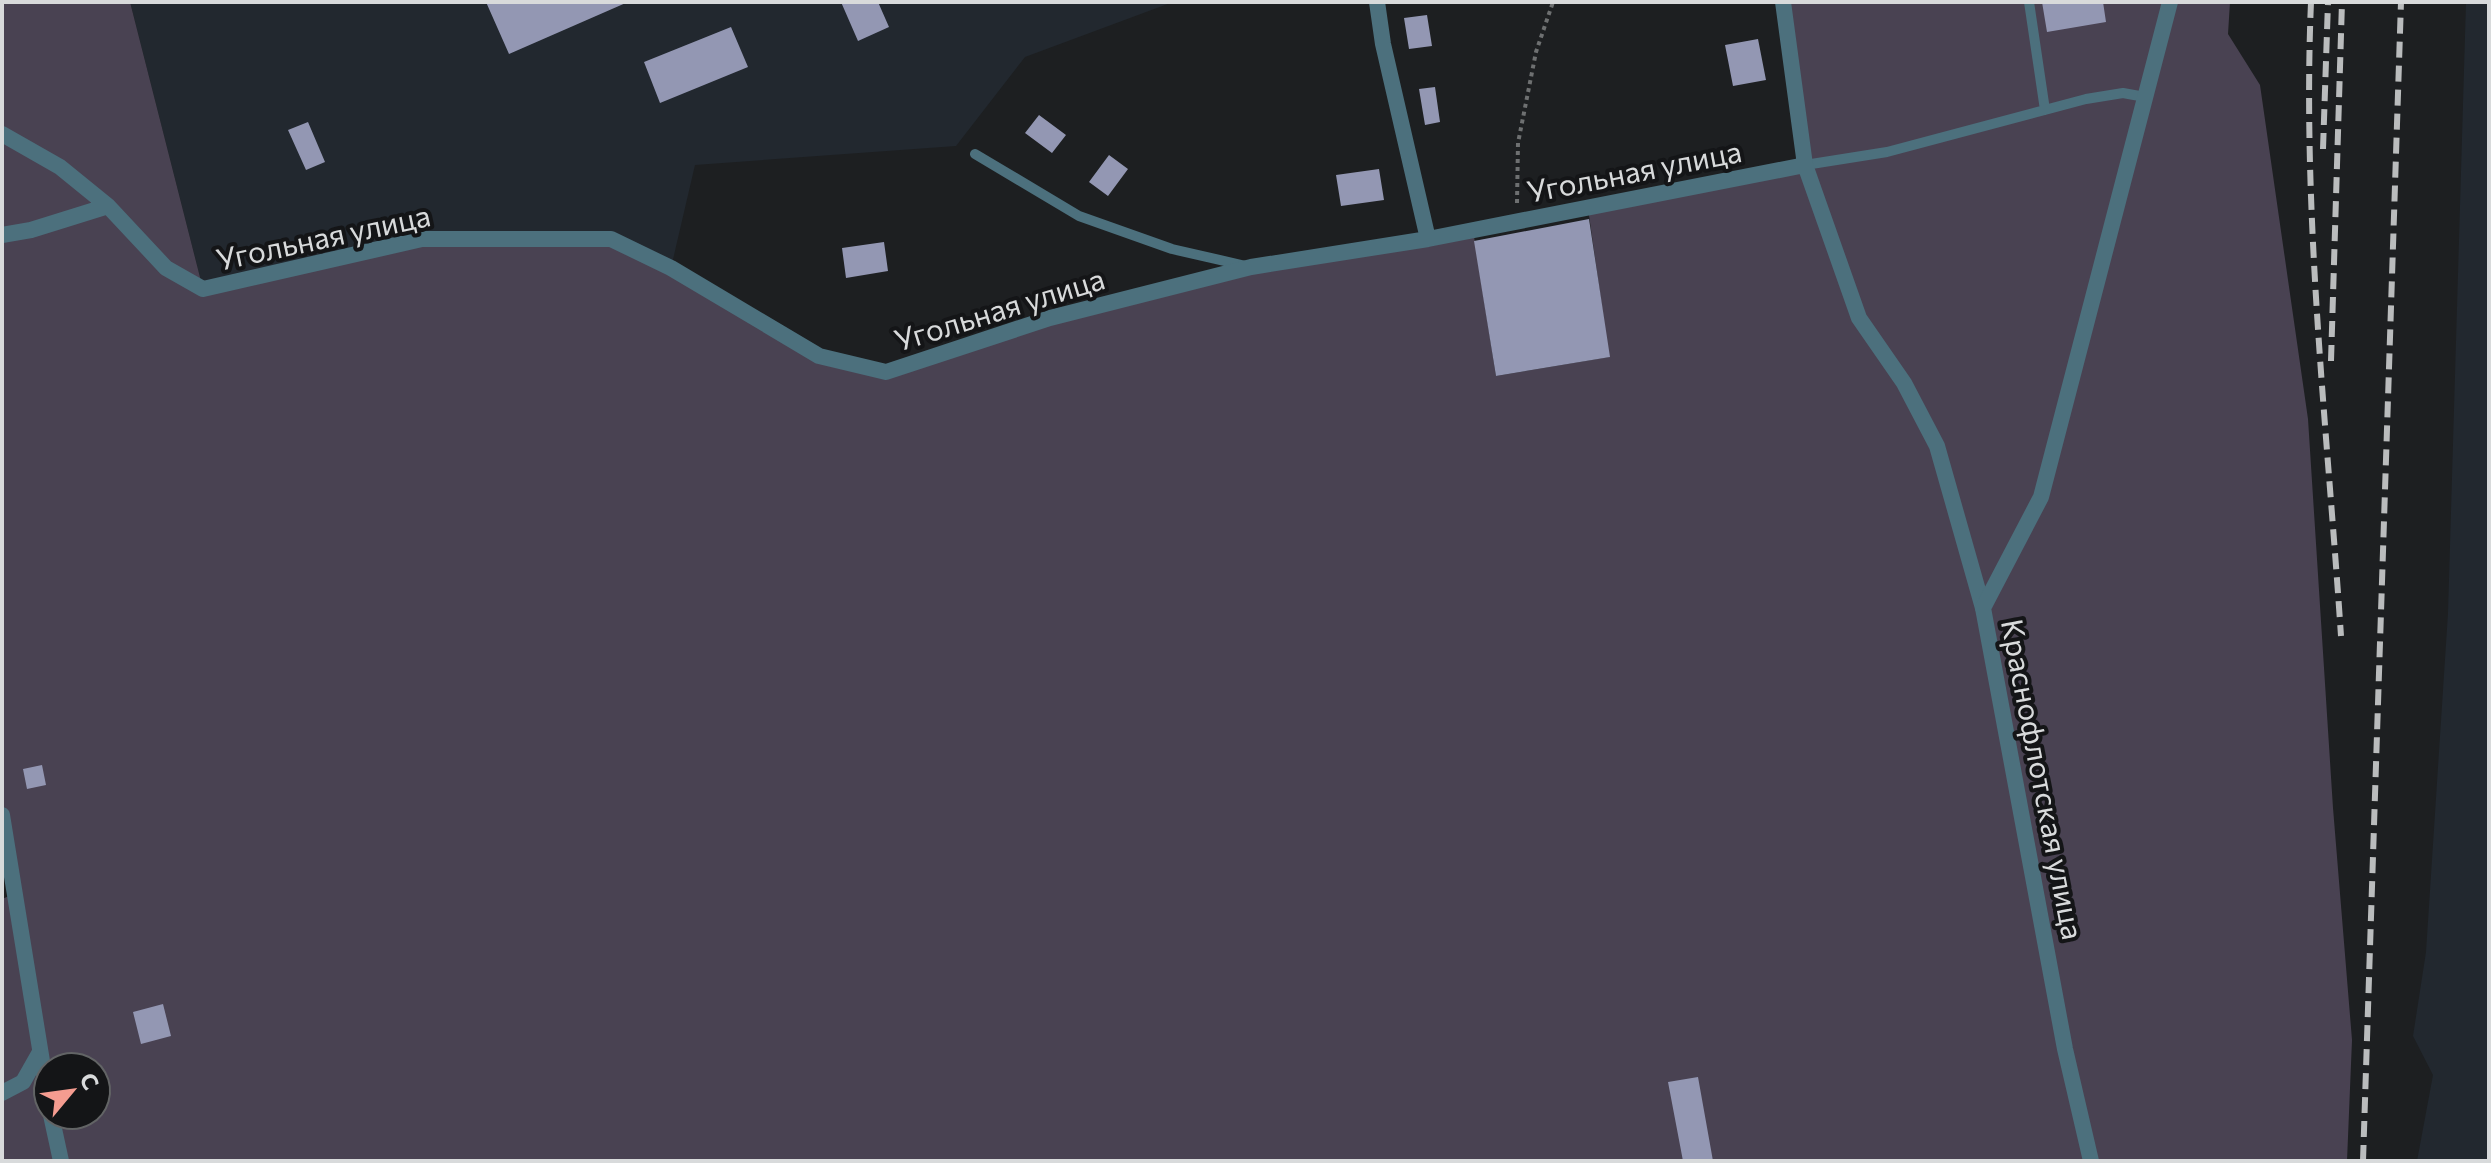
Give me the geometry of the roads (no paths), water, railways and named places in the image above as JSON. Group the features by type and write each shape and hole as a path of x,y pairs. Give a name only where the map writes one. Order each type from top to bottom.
{"street":[{"path":"1377,2 1383,44 1428,239"},
{"path":"1783,2 1805,165 1859,318 1904,383 1937,446 1983,608"},
{"name":"Краснофлотская улица","path":"2091,1161 2065,1049 1983,608 2041,497 2170,2"},
{"name":"Угольная улица","path":"2,134 60,167 108,206 166,268 203,289 422,239 611,239 671,268 819,356 886,372 1050,318 1251,267 1428,239 1805,165"},
{"path":"2,235 31,230 108,206"},
{"path":"2,815 40,1051"},
{"path":"2,1093 23,1082 32,1066"},
{"path":"54,1131 61,1161"}],"lane":[{"path":"2029,2 2045,110"},
{"path":"1805,165 1887,152 2086,99 2123,93 2145,97"},
{"path":"975,154 1079,216 1172,249 1251,267"}],"railway":[{"path":"2311,2 2309,81 2313,240 2341,636"},
{"path":"2323,149 2328,2"},
{"path":"2331,361 2342,2"},
{"path":"2363,1161 2401,2"}]}
